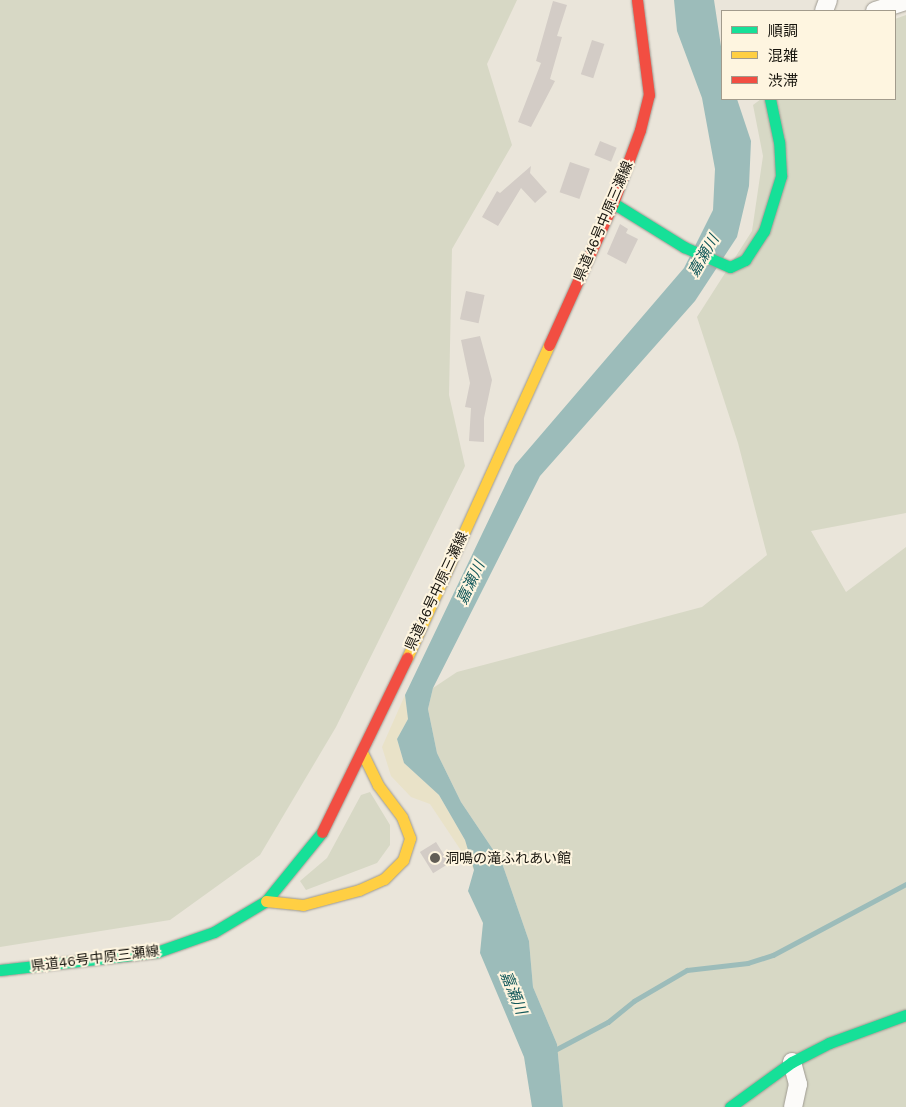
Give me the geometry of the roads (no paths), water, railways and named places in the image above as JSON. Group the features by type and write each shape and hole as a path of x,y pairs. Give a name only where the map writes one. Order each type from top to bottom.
{"main road":[{"name":"県道46号中原三瀬線","path":"0,970 157,952 214,932 266,901 317,843 363,754 613,203 640,130 649,95 637,0"},
{"path":"613,203 684,246 730,267 745,260 764,230 780,176 779,142 770,100"},
{"path":"266,901 303,904 360,890 384,879 403,860 410,838 402,817 378,785 363,754"},
{"path":"730,1107 792,1062 829,1043 906,1015"}],"street":[{"path":"878,10 906,1"},
{"path":"792,1062 798,1084 793,1107"}],"water":[{"name":"嘉瀬川","path":"674,0 714,0 721,46 721,100 737,100 751,141 749,186 737,237 695,301 540,476 433,688 428,709 437,753 461,802 502,863 529,941 533,987 557,1044 563,1107 532,1107 524,1057 480,953 483,923 468,891 474,870 465,840 439,795 404,763 397,739 408,719 405,695 515,465 684,268 713,210 715,169 702,98 677,31"}],"waterway":[{"path":"553,1051 608,1022 634,1001 687,970 748,963 773,955 906,884"}],"place":[{"name":"洞鳴の滝ふれあい館","path":"435,858"}]}
